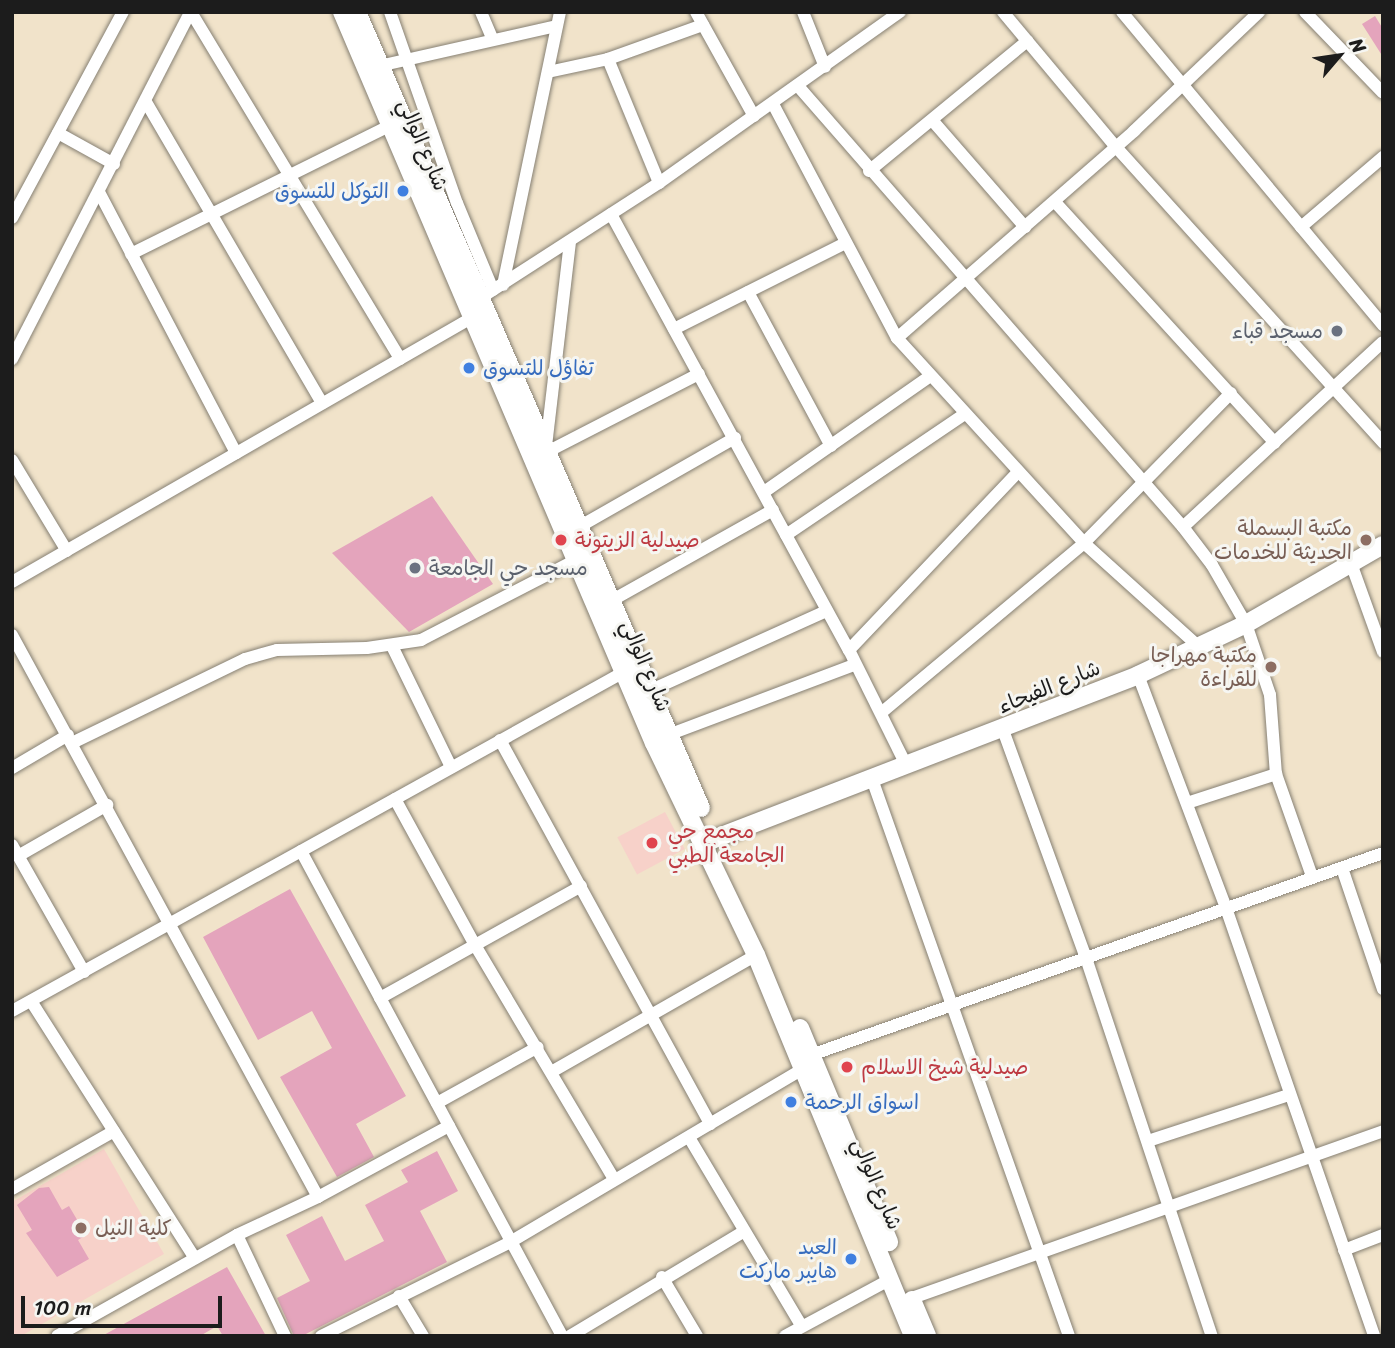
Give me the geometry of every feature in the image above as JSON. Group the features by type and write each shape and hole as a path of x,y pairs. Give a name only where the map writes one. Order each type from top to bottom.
{"street":[{"path":"12,218 123,12"},
{"path":"12,359 191,12"},
{"path":"191,12 400,359"},
{"name":"شارع الوالي","path":"342,12 654,743 711,839 756,955 808,1061 913,1336"},
{"name":"شارع الوالي","path":"357,12 379,66 492,291 545,453 927,1336"},
{"path":"390,12 492,291"},
{"path":"481,12 492,38"},
{"path":"492,291 548,72 560,12"},
{"path":"696,12 754,116"},
{"path":"803,12 825,67"},
{"path":"492,291 659,183 900,12"},
{"path":"1003,12 1116,147 1383,443"},
{"path":"1122,12 1383,325"},
{"path":"897,338 1055,202 1259,12"},
{"path":"1305,12 1383,93"},
{"path":"548,72 608,58 703,25"},
{"path":"379,66 492,38 557,26"},
{"path":"869,172 1027,41"},
{"path":"608,58 659,183"},
{"path":"798,86 869,172 1183,527 1246,624 1269,695 1276,774 1312,876"},
{"path":"146,102 323,403"},
{"path":"773,104 844,244 897,338 963,415 1084,543 1199,647"},
{"path":"932,120 1025,227"},
{"path":"131,254 389,126"},
{"path":"58,133 114,164"},
{"path":"1301,227 1383,157"},
{"path":"99,192 236,453"},
{"path":"1055,202 1275,443"},
{"path":"611,214 849,650 906,765"},
{"path":"545,453 570,241"},
{"path":"674,329 844,244"},
{"path":"748,292 831,446"},
{"path":"12,582 473,317"},
{"path":"1183,527 1275,443 1332,386 1383,342"},
{"path":"545,453 699,374"},
{"path":"764,492 929,377"},
{"path":"881,713 1084,543 1145,484 1231,393"},
{"path":"786,535 963,415"},
{"path":"577,528 735,438"},
{"path":"12,460 67,551"},
{"path":"849,650 1018,472"},
{"path":"609,602 773,510"},
{"name":"شارع الفيحاء","path":"711,839 1003,730 1138,675 1246,624 1352,566 1383,545"},
{"path":"12,768 245,659 277,650 393,646 421,640 576,560"},
{"path":"1352,566 1383,652"},
{"path":"649,691 826,611"},
{"path":"12,635 172,923 318,1197"},
{"path":"393,646 451,767"},
{"path":"668,735 855,665"},
{"path":"12,1011 624,672"},
{"path":"1138,675 1226,908 1374,1336"},
{"path":"1003,730 1086,958 1212,1336"},
{"path":"500,740 710,1124"},
{"path":"1187,803 1276,774"},
{"path":"872,779 949,1006 1069,1336"},
{"path":"395,799 475,946 553,1071 614,1179"},
{"path":"84,972 15,850 107,805"},
{"path":"301,851 562,1336"},
{"path":"321,1336 512,1241 614,1179 690,1139 808,1061 949,1006 1383,853"},
{"path":"1342,868 1383,989"},
{"path":"380,998 581,886"},
{"path":"553,1071 756,955"},
{"path":"31,1000 195,1258"},
{"path":"437,1103 538,1047"},
{"path":"1148,1141 1289,1095"},
{"path":"57,1336 237,1235 318,1197 449,1126"},
{"path":"12,1189 114,1131"},
{"path":"912,1298 1383,1131"},
{"path":"690,1139 743,1232 801,1325"},
{"path":"570,1336 662,1277 743,1232"},
{"path":"237,1235 285,1336"},
{"path":"1344,1250 1383,1235"},
{"path":"662,1277 697,1336"},
{"path":"785,1336 801,1325 891,1279"},
{"path":"399,1296 423,1336"}],"shaded area":[{"name":"مجمع حي الجامعة الطبي","path":"665,812 685,849 637,874 617,837"},
{"name":"كلية النيل","path":"104,1149 164,1254 21,1336 12,1336 12,1202"}],"building":[{"path":"1375,16 1383,29 1383,57 1362,24"},
{"name":"مسجد حي الجامعة","path":"432,496 493,584 409,632 332,553"},
{"path":"290,889 406,1096 356,1124 374,1157 337,1177 280,1077 332,1048 312,1011 258,1040 203,937"},
{"path":"437,1151 458,1191 420,1211 447,1262 302,1336 294,1336 277,1298 310,1281 286,1235 322,1216 345,1261 384,1241 365,1205 408,1182 401,1170"},
{"name":"كلية النيل","path":"49,1187 62,1210 69,1206 86,1235 78,1240 89,1259 57,1277 26,1233 32,1230 17,1205 39,1188"},
{"path":"227,1267 266,1336 223,1336 217,1326 200,1336 102,1336"}],"place":[{"name":"التوكل للتسوق","path":"403,191"},
{"name":"مسجد قباء","path":"1337,331"},
{"name":"تفاؤل للتسوق","path":"469,368"},
{"name":"صيدلية الزيتونة","path":"561,540"},
{"name":"مكتبة البسملة الحديثة للخدمات","path":"1366,540"},
{"name":"مسجد حي الجامعة","path":"415,568"},
{"name":"مكتبة مهراجا للقراءة","path":"1271,667"},
{"name":"مجمع حي الجامعة الطبي","path":"652,843"},
{"name":"صيدلية شيخ الاسلام","path":"847,1067"},
{"name":"اسواق الرحمة","path":"791,1102"},
{"name":"كلية النيل","path":"81,1228"},
{"name":"العبد هايبر ماركت","path":"851,1259"}]}
